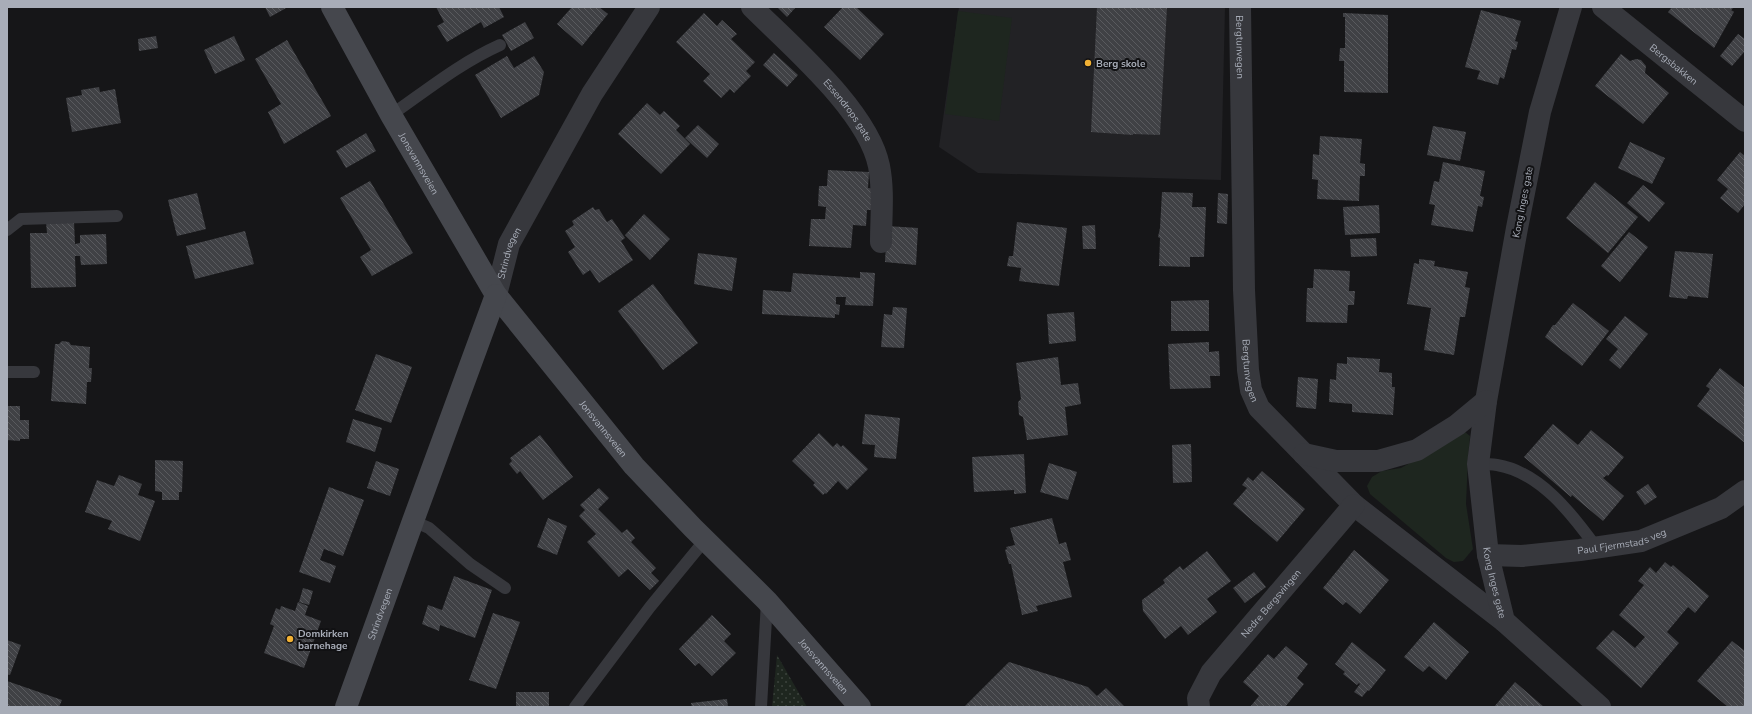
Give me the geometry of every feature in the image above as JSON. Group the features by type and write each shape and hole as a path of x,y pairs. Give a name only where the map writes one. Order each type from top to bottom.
{"street":[{"name":"Jonsvannsveien","path":"332,7 391,115 496,295 634,466 705,540 767,601 860,707"},
{"name":"Strindvegen","path":"346,707 496,295 509,244 592,94 649,7"},
{"name":"Essendrops gate","path":"752,7 822,77 848,106 869,137 879,166 882,195 881,242"},
{"name":"Bergtunvegen","path":"1240,7 1244,290 1248,370 1251,390 1259,408 1354,505 1504,621"},
{"name":"Kong Inges gate","path":"1571,7 1540,112 1516,228 1486,401 1478,464 1488,555 1504,621 1600,707"},
{"name":"Bergsbakken","path":"1603,7 1745,121"},
{"path":"1304,454 1336,461 1378,462 1417,450 1457,425 1486,401"},
{"name":"Paul Fjermstads veg","path":"1488,555 1522,556 1641,541 1721,508 1745,491"},
{"name":"Nedre Bergsvingen","path":"1199,707 1198,698 1211,673 1354,505"}],"lane":[{"path":"391,115 426,89 478,55 500,45"},
{"path":"7,230 21,219 117,216"},
{"path":"7,372 34,372"},
{"path":"1478,464 1496,464 1510,468 1535,481 1560,502 1577,521 1596,547"},
{"path":"413,521 428,528 470,564 505,588"},
{"path":"575,707 650,608 705,540"},
{"path":"761,707 767,601"}],"shaded area":[{"name":"Berg skole","path":"959,7 1225,7 1221,180 978,173 939,147"},
{"path":"958,11 1012,18 999,121 945,114"},
{"path":"1465,432 1470,436 1466,504 1473,549 1463,561 1454,562 1446,558 1370,494 1367,486 1372,477 1382,471 1401,468"},
{"path":"777,655 807,707 772,707"}],"building":[{"path":"265,7 288,7 270,17"},
{"path":"436,7 499,7 504,17 484,28 481,22 447,42 437,26 444,22"},
{"path":"572,7 599,7 608,14 582,46 557,24"},
{"path":"777,7 796,7 787,17"},
{"path":"843,7 856,7 884,34 860,60 824,27"},
{"path":"1097,7 1167,7 1160,135 1091,132"},
{"path":"1672,7 1734,7 1731,10 1734,12 1714,48 1668,12"},
{"path":"1481,10 1521,21 1515,41 1518,42 1516,50 1512,49 1504,79 1500,77 1498,85 1477,79 1480,71 1465,67"},
{"path":"704,13 717,26 722,20 737,34 731,39 755,62 746,71 751,76 734,93 730,89 721,98 703,81 710,74 676,42"},
{"path":"1343,13 1388,15 1388,93 1344,92 1344,61 1339,61 1340,48 1345,48 1345,17 1343,17"},
{"path":"525,22 534,38 511,51 502,35"},
{"path":"1738,34 1745,39 1745,51 1732,66 1720,56"},
{"path":"156,36 158,48 139,51 138,39"},
{"path":"234,36 245,60 215,74 204,50"},
{"path":"287,40 331,116 284,144 268,112 281,104 255,59"},
{"path":"774,53 798,75 787,87 763,65"},
{"path":"1621,54 1630,61 1636,59 1641,60 1646,66 1645,73 1669,93 1643,124 1595,86"},
{"path":"507,56 514,68 534,56 544,72 539,95 501,118 475,75"},
{"path":"99,87 100,92 115,89 121,123 72,132 66,98 82,95 81,90"},
{"path":"647,103 660,115 664,111 680,126 676,130 690,144 661,174 618,134"},
{"path":"698,125 719,144 707,158 685,138"},
{"path":"1433,126 1466,132 1460,161 1427,155"},
{"path":"366,133 376,151 346,168 336,151"},
{"path":"1320,136 1362,139 1360,163 1365,164 1365,176 1360,176 1359,201 1317,199 1318,180 1312,179 1313,154 1319,155"},
{"path":"1630,142 1665,158 1652,184 1618,168"},
{"path":"1740,152 1745,156 1745,204 1738,213 1720,198 1728,189 1717,180"},
{"path":"1443,162 1485,171 1480,196 1484,197 1482,207 1478,206 1473,232 1431,225 1435,205 1429,204 1434,181 1439,182"},
{"path":"828,170 869,172 868,188 876,189 874,210 867,210 866,226 853,225 851,248 809,246 811,219 825,219 826,207 818,206 819,186 827,186"},
{"path":"370,181 413,253 372,276 360,257 371,250 340,198"},
{"path":"1595,182 1638,217 1608,253 1566,218"},
{"path":"1643,185 1665,203 1649,222 1627,203"},
{"path":"1162,192 1193,193 1192,207 1206,207 1204,257 1190,257 1190,267 1159,266 1160,238 1158,237"},
{"path":"197,193 206,229 177,236 168,200"},
{"path":"1218,193 1228,194 1227,224 1217,223"},
{"path":"1379,205 1380,233 1345,235 1343,207"},
{"path":"593,207 595,210 599,209 607,222 612,219 625,238 621,241 633,260 599,283 590,270 583,275 568,252 575,247 565,231 574,225 572,221"},
{"path":"644,214 670,239 650,260 625,235"},
{"path":"46,222 74,222 75,244 80,243 80,235 106,234 107,264 81,265 80,256 75,256 76,287 31,288 30,233 47,233"},
{"path":"1017,222 1067,228 1059,286 1019,281 1021,268 1007,266 1009,256 1013,256"},
{"path":"1095,225 1096,249 1083,249 1082,226"},
{"path":"887,226 918,228 916,265 885,262"},
{"path":"245,231 254,264 195,279 186,246"},
{"path":"1629,232 1648,247 1620,282 1601,266"},
{"path":"1376,238 1377,256 1351,257 1350,239"},
{"path":"1675,251 1713,254 1708,298 1688,296 1687,299 1669,297"},
{"path":"698,253 737,258 732,291 694,284"},
{"path":"1419,259 1435,261 1434,266 1468,272 1465,287 1470,288 1465,317 1460,317 1454,355 1424,350 1431,308 1407,304 1414,263 1419,264"},
{"path":"1314,269 1350,271 1349,291 1355,291 1354,305 1348,305 1347,323 1306,322 1307,288 1313,288"},
{"path":"860,272 875,273 873,306 845,305 846,297 836,297 836,304 840,305 839,315 835,314 835,318 762,314 763,290 791,292 793,273 860,278"},
{"path":"653,284 698,343 663,370 618,311"},
{"path":"1209,300 1209,331 1171,331 1171,301"},
{"path":"1573,303 1609,331 1582,366 1545,337 1553,325 1555,325"},
{"path":"893,307 907,308 904,348 881,347 884,314 892,315"},
{"path":"1074,312 1076,341 1049,344 1047,314"},
{"path":"1625,316 1648,334 1620,369 1609,360 1618,349 1606,339"},
{"path":"62,341 69,342 71,345 90,347 89,368 92,368 91,382 87,382 86,404 51,401 55,344 59,344"},
{"path":"1209,342 1209,352 1219,351 1220,376 1210,376 1211,388 1170,389 1168,344"},
{"path":"376,354 412,367 391,423 355,410"},
{"path":"1058,357 1061,385 1078,383 1081,404 1065,407 1068,435 1027,440 1023,417 1019,415 1018,402 1021,399 1016,363"},
{"path":"1347,357 1380,359 1379,372 1392,373 1392,387 1395,387 1393,415 1352,412 1352,404 1329,402 1330,379 1336,380 1337,363 1347,364"},
{"path":"1720,368 1745,388 1745,443 1697,406 1710,389 1706,386"},
{"path":"1298,377 1318,379 1316,409 1296,407"},
{"path":"7,406 20,406 20,420 29,420 29,439 20,439 20,441 7,440"},
{"path":"865,414 900,418 896,459 874,457 875,445 862,444"},
{"path":"353,419 382,428 375,452 346,442"},
{"path":"1553,424 1578,445 1591,430 1624,457 1608,476 1607,475 1603,478 1624,496 1603,521 1572,495 1571,497 1524,457"},
{"path":"819,433 833,447 837,443 841,447 843,445 868,469 847,490 838,481 826,494 825,493 823,495 813,485 815,483 792,461"},
{"path":"540,435 573,477 543,500 520,471 517,474 509,464 512,461 510,458"},
{"path":"1191,444 1192,482 1173,483 1172,445"},
{"path":"1024,454 1026,493 1014,494 1014,490 974,492 972,457"},
{"path":"155,460 183,461 182,492 179,492 179,500 162,500 162,492 155,491"},
{"path":"376,461 399,469 390,496 367,488"},
{"path":"1049,463 1077,472 1068,500 1040,492"},
{"path":"1262,471 1305,509 1277,542 1233,504 1247,488 1242,485 1248,477 1253,481"},
{"path":"119,475 142,484 138,495 155,501 140,541 108,529 112,521 85,512 97,480 114,486"},
{"path":"1648,484 1657,497 1645,505 1636,492"},
{"path":"329,487 364,500 343,556 324,549 320,560 336,566 330,583 299,572"},
{"path":"599,488 609,498 598,509 622,533 627,529 635,538 631,542 656,568 651,573 659,581 650,590 628,569 619,577 587,542 596,534 579,516 585,510 580,505"},
{"path":"548,518 567,526 557,555 537,547"},
{"path":"1052,518 1059,544 1066,542 1071,560 1063,562 1072,597 1036,606 1038,611 1022,615 1011,564 1009,564 1005,550 1007,549 1006,547 1015,545 1010,528"},
{"path":"1354,550 1389,580 1360,614 1346,602 1343,605 1323,588"},
{"path":"1207,551 1231,581 1207,599 1217,612 1188,635 1181,626 1165,639 1143,611 1142,600 1165,583 1163,580 1180,566 1183,570"},
{"path":"1665,562 1671,567 1673,565 1709,596 1695,613 1688,607 1667,632 1679,643 1641,688 1596,648 1613,630 1635,648 1645,637 1619,615 1644,585 1638,581 1650,567 1656,573"},
{"path":"1254,572 1266,587 1245,603 1233,588"},
{"path":"454,576 492,590 475,638 440,625 439,631 422,624 428,605 442,610"},
{"path":"303,588 313,591 309,605 299,602"},
{"path":"298,602 308,606 305,615 321,621 304,668 264,653 274,626 270,624 276,608 280,610 281,606 295,611"},
{"path":"493,613 520,622 496,689 469,680"},
{"path":"712,615 731,634 724,641 736,653 712,676 699,663 695,666 679,649"},
{"path":"1434,622 1469,652 1446,680 1429,666 1423,672 1404,657"},
{"path":"7,640 21,645 10,675 7,674"},
{"path":"1732,641 1745,651 1745,707 1728,707 1697,681"},
{"path":"1352,642 1386,670 1369,691 1368,690 1362,697 1354,692 1360,684 1359,683 1357,685 1343,674 1345,672 1335,664"},
{"path":"1286,646 1308,664 1297,678 1304,684 1285,707 1250,707 1259,696 1243,682 1268,654 1274,659"},
{"path":"1009,662 1088,687 1097,696 1106,688 1125,707 964,707"},
{"path":"7,681 62,700 59,707 7,707"},
{"path":"1515,682 1544,707 1494,707"},
{"path":"516,692 549,692 549,707 516,707"},
{"path":"727,699 728,707 692,707 691,703"}],"place":[{"name":"Berg skole","path":"1088,63"},
{"name":"Domkirken barnehage","path":"290,639"}]}
